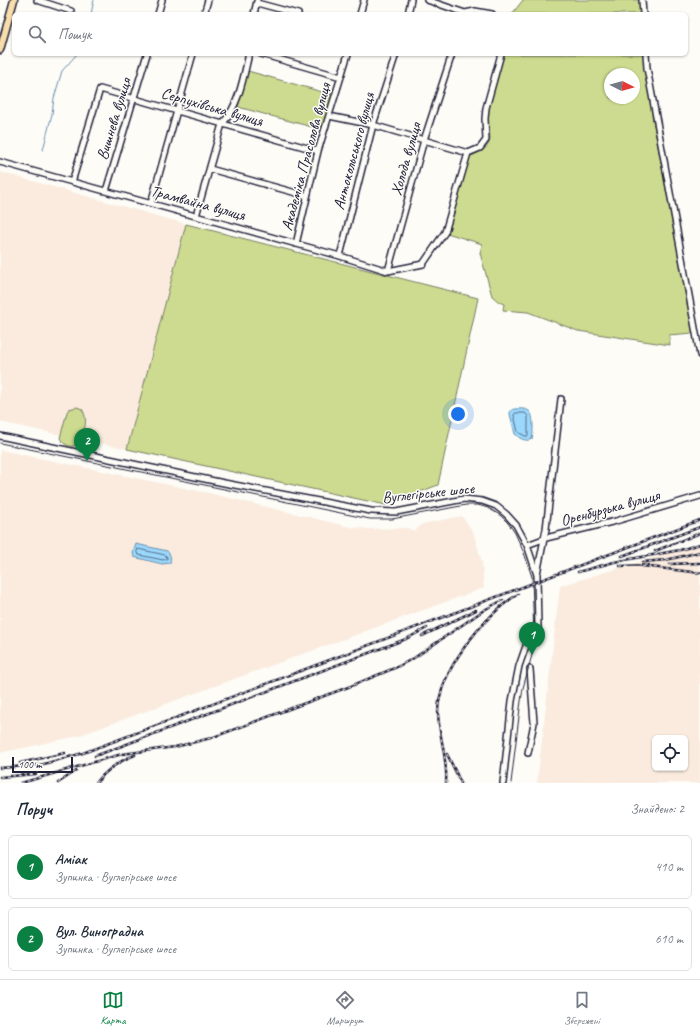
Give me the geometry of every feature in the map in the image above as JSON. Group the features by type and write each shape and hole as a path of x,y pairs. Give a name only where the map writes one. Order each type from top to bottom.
{"main road":[{"path":"0,50 14,0"}],"street":[{"path":"37,0 71,11"},
{"path":"159,12 162,0"},
{"path":"205,12 208,0"},
{"path":"361,12 364,0"},
{"path":"408,12 411,0"},
{"path":"427,0 462,12"},
{"path":"642,0 643,12"},
{"path":"254,12 257,2 291,12"},
{"path":"470,12 480,12"},
{"name":"Вишнева вулиця","path":"106,191 146,56"},
{"path":"151,204 192,56"},
{"path":"196,216 222,124 230,114 239,93 248,56"},
{"path":"268,56 341,77"},
{"name":"Академіка Прасолова вулиця","path":"296,244 318,151 347,56"},
{"name":"Антокольського вулиця","path":"340,256 373,125 395,56"},
{"name":"Холода вулиця","path":"388,272 424,140 451,56"},
{"path":"330,116 373,125 468,153 480,148 486,140 486,108 500,56"},
{"path":"646,56 700,355"},
{"name":"Серпухівська вулиця","path":"72,182 100,89 318,151"},
{"path":"388,272 424,264 445,232 468,153"},
{"name":"Трамвайна вулиця","path":"0,162 340,256 388,272"},
{"path":"210,169 307,196"},
{"path":"537,575 545,539 561,399"},
{"name":"Вуглегірське шосе","path":"0,436 224,483 381,513 405,511 464,499 476,499 496,506 516,525 527,545 537,575 538,627 536,633 526,646 519,666 512,701 503,783"},
{"name":"Оренбурзька вулиця","path":"527,545 700,496"},
{"path":"528,753 534,723 530,669"}],"shaded area":[{"path":"0,172 186,224 127,449 0,422"},
{"path":"0,450 213,494 350,527 369,529 407,528 415,531 422,524 462,516 473,532 482,562 484,588 78,736 0,753"},
{"path":"700,543 700,783 537,783 560,586"}],"green space":[{"path":"523,0 640,0 641,12 514,12"},
{"path":"501,56 644,56 654,125 693,333 669,335 670,345 578,331 528,312 503,310 504,304 492,296 480,253 482,244 447,233 469,157 485,148 490,140 488,113"},
{"path":"248,71 333,95 323,130 238,107"},
{"path":"186,224 478,298 438,485 386,505 127,449"},
{"path":"77,407 82,409 84,413 84,430 80,443 74,446 68,446 60,438 67,412 69,409"}],"water":[{"path":"514,409 523,409 531,413 533,421 532,439 523,440 515,434 510,414 510,411"},
{"path":"136,544 167,551 171,560 170,563 162,564 134,557 133,553"}],"waterway":[{"path":"91,12 94,0"},
{"path":"43,150 52,114 54,98 62,71 75,56"}],"tram line":[{"path":"0,443 370,519 392,519 466,505 478,505 488,508 500,515 515,533 532,577 534,639 532,655 523,688 511,783"}],"railway":[{"path":"0,768 40,765 83,753 700,520"},
{"path":"622,556 700,527"},
{"path":"655,551 700,533"},
{"path":"578,572 614,562 680,550 700,544"},
{"path":"643,562 666,560 700,552"},
{"path":"670,564 700,563"},
{"path":"620,566 648,565"},
{"path":"642,566 700,573"},
{"path":"446,783 446,765 438,713 440,697 446,680 454,663 478,630 491,616 518,594"},
{"path":"21,783 122,754 175,747 211,738 351,686 397,667 414,658 484,610 503,600"},
{"path":"422,636 476,610"},
{"path":"95,756 406,639 427,628"},
{"path":"20,763 65,753"},
{"path":"447,754 461,783"},
{"path":"96,783 113,766 135,755"},
{"path":"58,783 76,771"},
{"path":"0,777 36,774"}],"place":[{"name":"Вул. Виноградна","path":"87,461"},
{"name":"Аміак","path":"532,655"}]}
